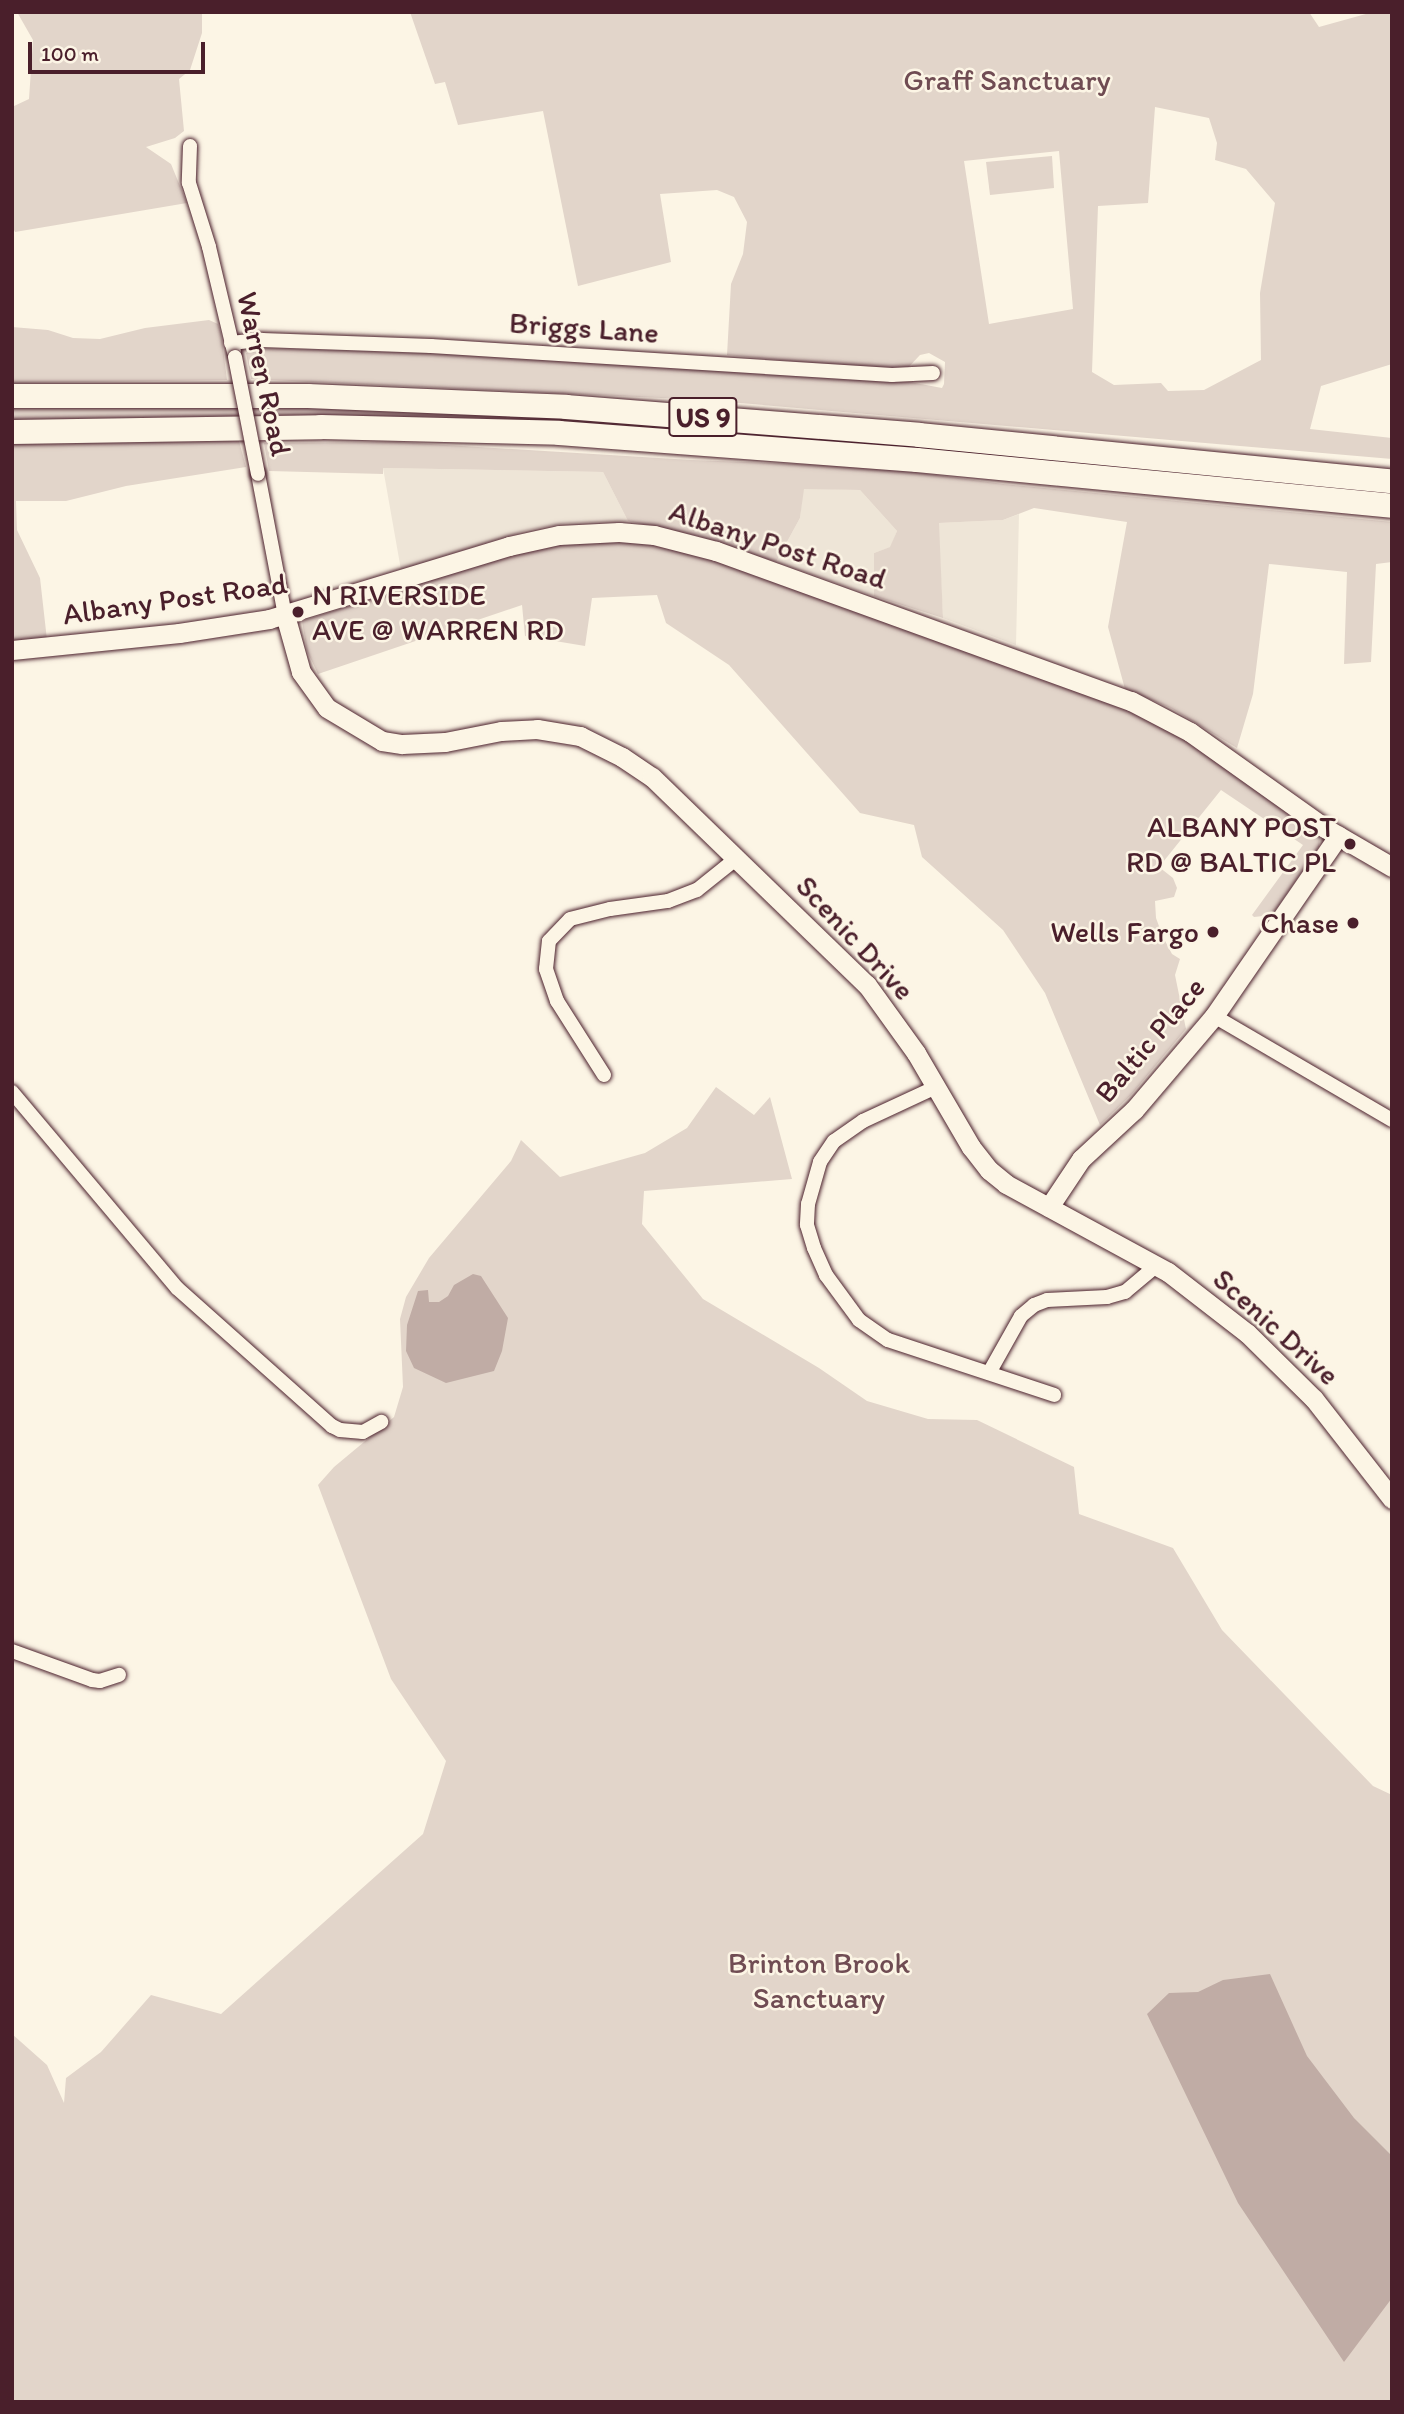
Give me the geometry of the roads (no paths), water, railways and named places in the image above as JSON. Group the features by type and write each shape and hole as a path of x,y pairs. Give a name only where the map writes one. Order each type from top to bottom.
{"highway":[{"name":"US 9","path":"12,396 296,396 566,407 919,435 1392,481"},
{"name":"US 9","path":"12,432 321,427 559,433 917,460 1392,506"}],"street":[{"name":"Warren Road","path":"190,146 190,183 209,247 233,350 285,615"},
{"name":"Briggs Lane","path":"233,350 262,341 430,346 564,352 892,375 933,373"},
{"name":"Albany Post Road","path":"12,650 206,629 285,615 509,546 549,537 619,532 675,539 773,570 1131,701 1190,732 1338,836 1392,867"},
{"name":"Scenic Drive","path":"285,615 301,672 327,708 354,727 382,741 402,744 445,742 501,731 537,729 580,736 652,777 867,985 916,1054 971,1147 989,1170 1006,1184 1168,1272 1247,1333 1314,1399 1392,1499"},
{"name":"Baltic Place","path":"1049,1207 1082,1159 1134,1110 1214,1016 1338,836"},
{"path":"604,1075 557,1001 546,969 549,941 570,919 610,909 668,901 697,890 737,858"},
{"path":"1214,1016 1392,1120"},
{"path":"934,1088 863,1121 834,1141 814,1180 807,1225 826,1275 859,1320 888,1340 1054,1395"},
{"path":"12,1092 177,1288 332,1426 341,1430 363,1432 381,1422"},
{"path":"989,1373 1021,1316 1034,1305 1078,1297 1107,1297 1125,1292 1155,1266"},
{"path":"12,1651 92,1680 119,1675"}],"place":[{"name":"N RIVERSIDE AVE @ WARREN RD","path":"298,612"},
{"name":"ALBANY POST RD @ BALTIC PL","path":"1350,844"},
{"name":"Chase","path":"1353,923"},
{"name":"Wells Fargo","path":"1213,932"}],"park label":[{"name":"Graff Sanctuary","path":"1007,80"},
{"name":"Brinton Brook Sanctuary","path":"819,1980"}]}
